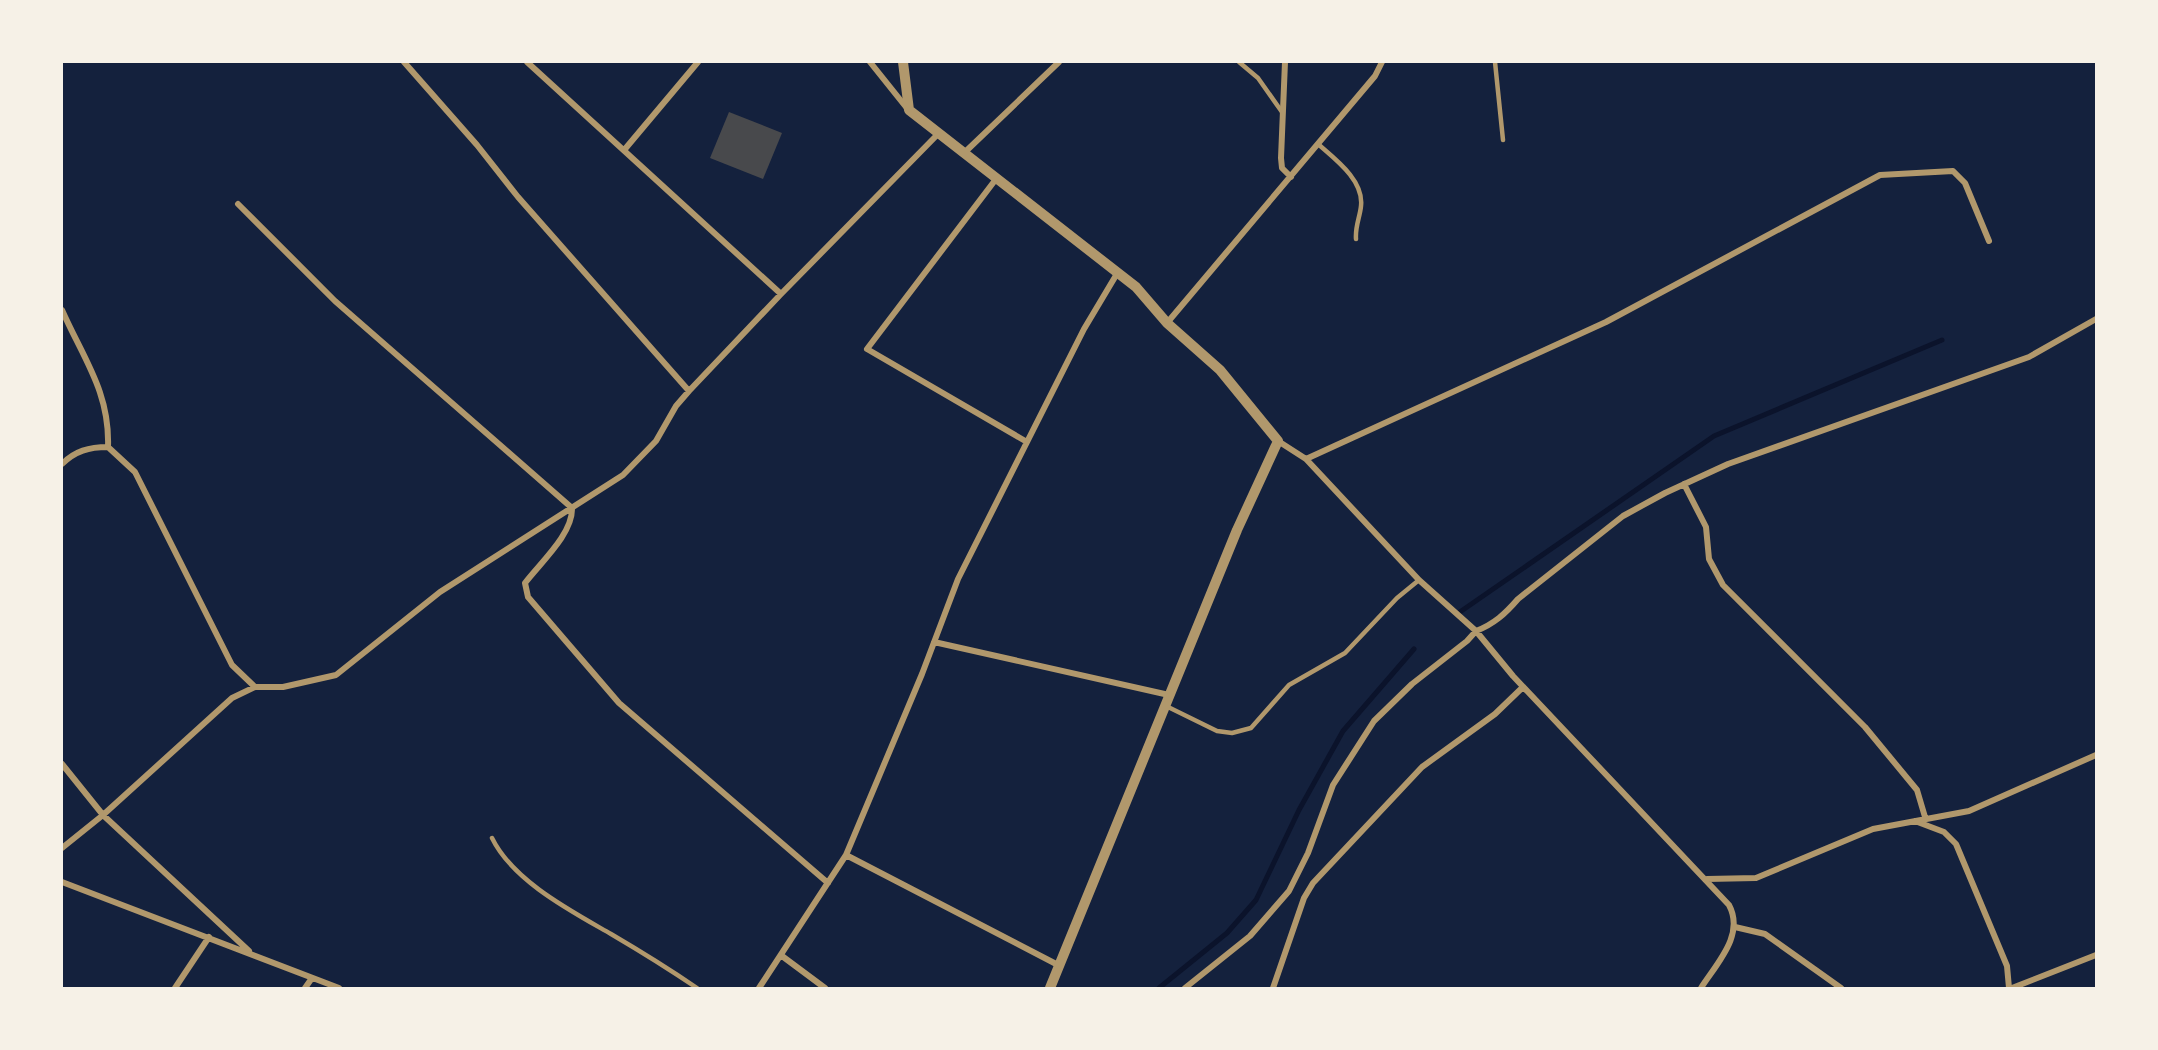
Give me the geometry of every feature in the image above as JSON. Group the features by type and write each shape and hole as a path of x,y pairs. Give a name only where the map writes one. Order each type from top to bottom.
{"street":[{"path":"404,62 518,197 690,392"},
{"path":"527,62 625,149 781,294"},
{"path":"625,149 698,62"},
{"path":"870,62 909,110 963,155 1136,287 1167,323 1220,370 1278,441 1306,459 1419,580 1476,631 1523,687 1706,879 1729,905 1735,927 1730,942 1701,988"},
{"path":"903,62 909,110"},
{"path":"963,155 1059,62"},
{"path":"1285,62 1281,158 1282,168 1291,177"},
{"path":"1167,323 1375,76 1382,62"},
{"path":"62,848 103,815 232,698 255,687 283,687 336,675 440,592 623,475 656,441 676,406 781,294 938,134"},
{"path":"1306,459 1606,322 1880,175 1953,171 1965,183 1989,241"},
{"path":"996,179 867,349 1027,442"},
{"path":"238,204 335,301 572,508 572,518 565,531 525,583 528,597 619,703 828,883"},
{"path":"759,988 846,855 958,579 1084,329 1118,272"},
{"path":"62,310 102,392 108,421 108,447"},
{"path":"1185,988 1250,936 1289,891 1308,853 1333,785 1374,721 1412,684 1467,641 1476,631 1489,626 1506,613 1518,599 1623,516 1728,464 2029,357 2097,319"},
{"path":"1050,988 1237,530 1278,441"},
{"path":"62,464 69,456 89,447 108,447 135,472 232,664 255,687"},
{"path":"1684,484 1706,527 1709,559 1723,585 1864,727 1917,790 1925,818"},
{"path":"934,642 1167,701"},
{"path":"1273,988 1304,898 1313,883 1422,767 1495,714 1523,687"},
{"path":"1706,879 1756,878 1873,829 1970,811 2097,755"},
{"path":"62,764 103,815 252,953"},
{"path":"1914,820 1944,832 1956,844 2007,966 2011,988 2097,955"},
{"path":"846,855 1060,966"},
{"path":"62,882 339,988"},
{"path":"1735,927 1765,934 1841,988"},
{"path":"175,988 209,937"},
{"path":"782,956 825,988"},
{"path":"305,988 312,978"}],"lane":[{"path":"1239,62 1258,78 1284,114"},
{"path":"1495,62 1503,140"},
{"path":"1318,144 1338,161 1357,185 1362,198 1355,228 1356,239"},
{"path":"1167,701 1217,731 1232,733 1251,728 1289,685 1345,653 1397,598 1419,580"},
{"path":"492,838 503,857 581,919 609,933 697,988"}],"building":[{"path":"729,112 782,133 763,179 710,158"}],"waterway":[{"path":"1457,614 1714,436 1942,340"},
{"path":"1159,988 1227,933 1256,900 1299,810 1343,731 1414,649"}]}
